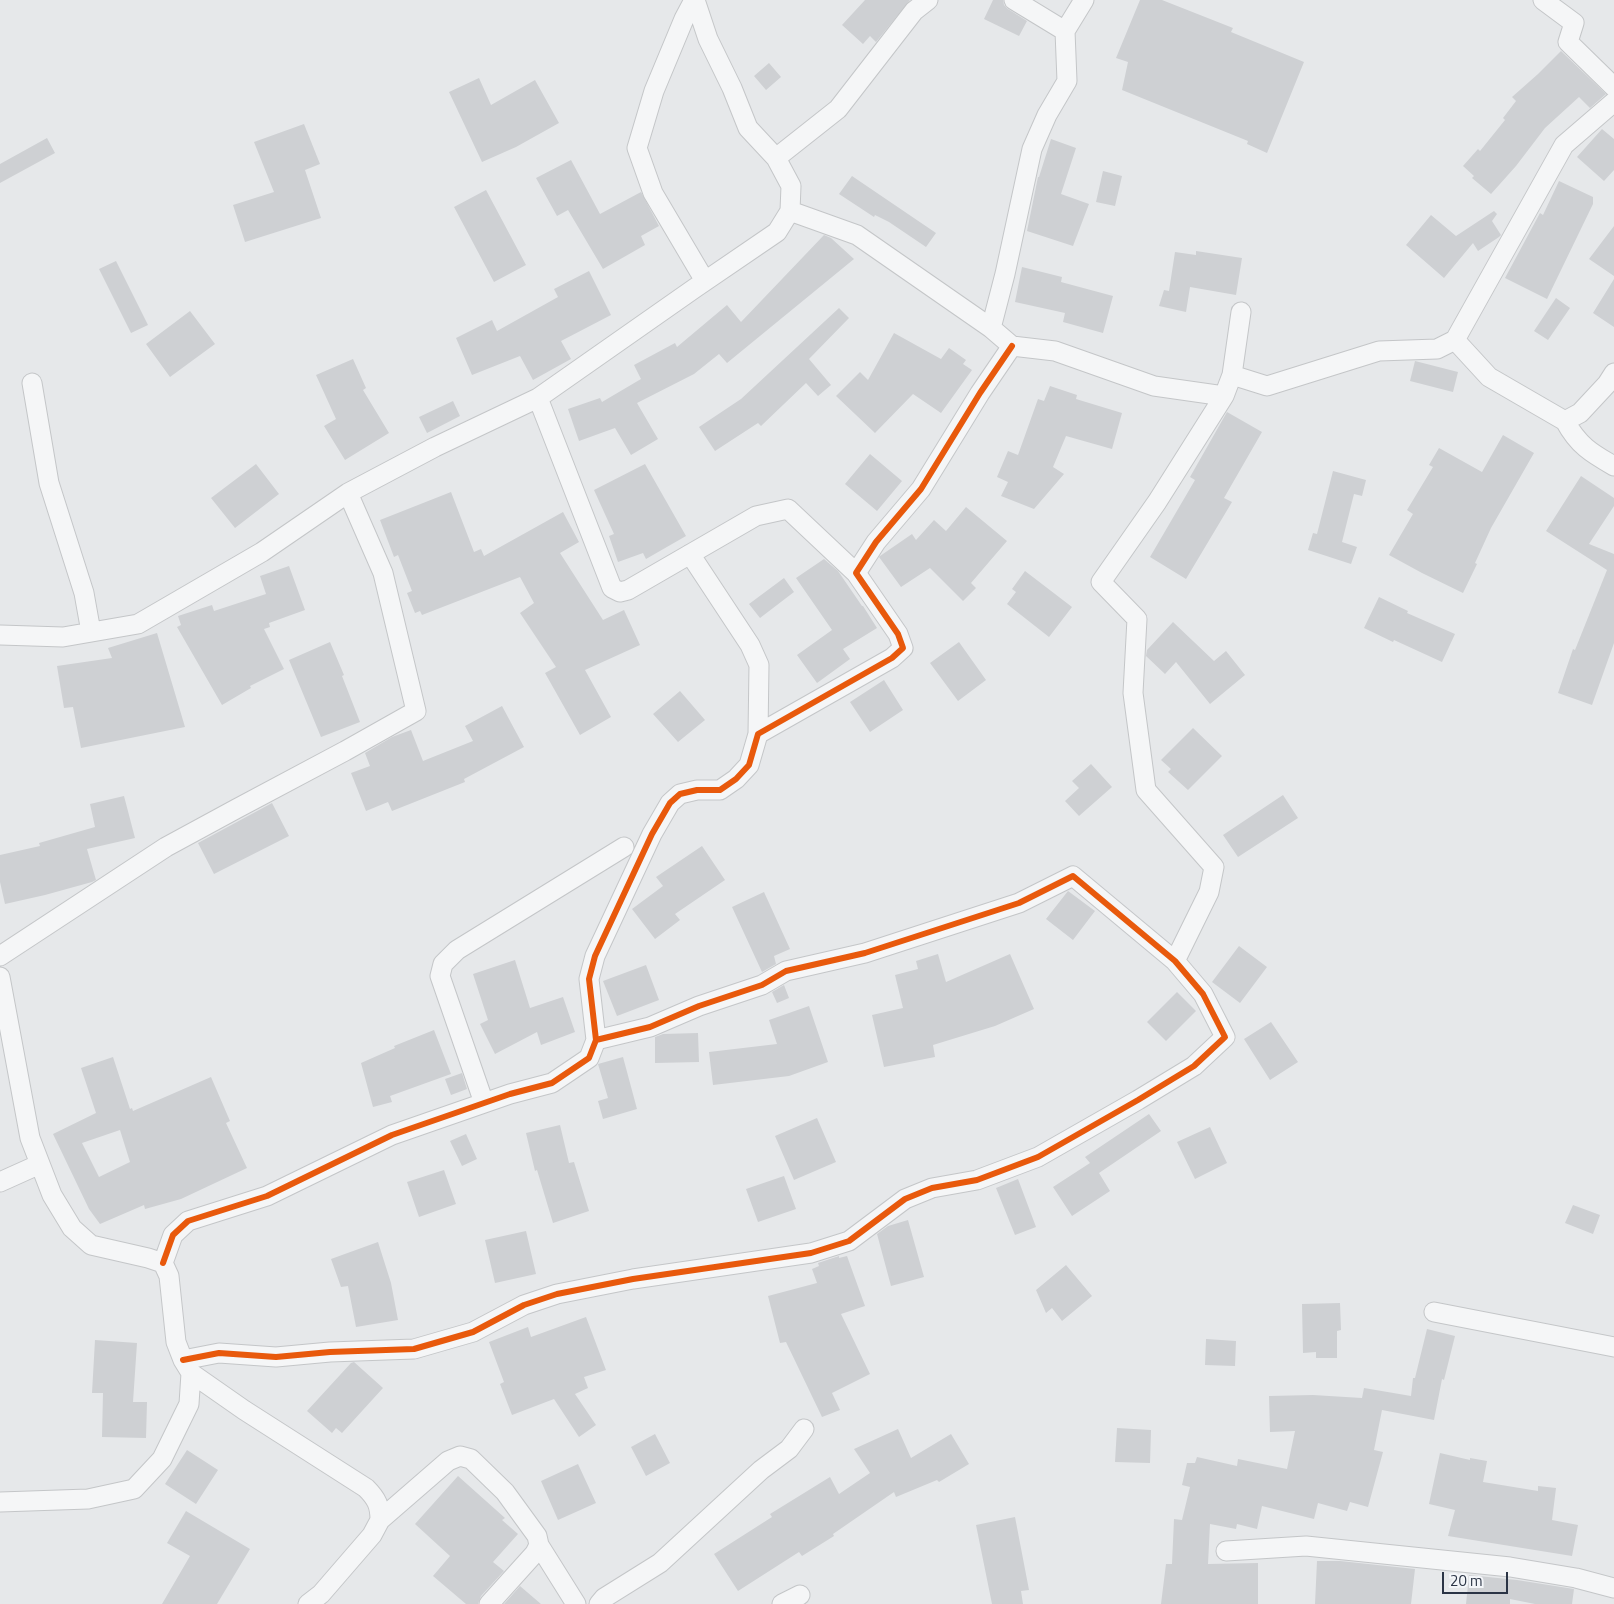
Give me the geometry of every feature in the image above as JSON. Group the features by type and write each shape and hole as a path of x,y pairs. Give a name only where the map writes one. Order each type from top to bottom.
{"street":[{"path":"0,635 63,637 138,624 262,552 348,493 435,447 538,398 777,232 790,211 791,186 776,158 748,128 732,88 708,39 694,0"},
{"path":"694,0 684,19 654,91 637,148 653,192 705,281"},
{"path":"776,158 838,109 914,12 928,0"},
{"path":"1014,0 1065,31"},
{"path":"991,328 1005,274 1032,149 1047,115 1067,81 1065,31 1084,0"},
{"path":"1544,0 1574,23 1568,42 1614,87"},
{"path":"1232,375 1267,386 1379,352 1437,349 1455,340 1564,145 1614,102"},
{"path":"790,211 857,235 991,328 1012,346 1055,352 1154,386 1224,396"},
{"path":"1175,961 1209,892 1214,867 1146,790 1133,693 1137,619 1101,582 1157,502 1224,396 1232,375 1241,312"},
{"path":"1455,340 1489,377 1565,421 1584,448 1596,457 1614,466"},
{"path":"856,573 876,542 921,489 980,393 1012,346"},
{"path":"1565,421 1580,413 1607,384 1614,373"},
{"path":"32,383 49,483 84,593 91,632"},
{"path":"538,398 612,588 620,592 628,590 756,516 788,509 856,573 898,634 903,648 892,658 758,734"},
{"path":"0,956 166,848 416,711 383,573 348,493"},
{"path":"0,1502 88,1500 134,1489 162,1459 188,1404 187,1366 176,1342 169,1276 163,1263 174,1235 188,1221 267,1196 392,1136 510,1094 552,1083 589,1058 596,1040 589,979 595,956 652,834 670,803 680,794 697,790 720,790 736,779 749,765 758,734 759,665 750,645 690,554"},
{"path":"484,1103 440,976 442,964 457,950 624,847"},
{"path":"187,1366 220,1353 276,1357 330,1352 414,1349 474,1332 524,1305 557,1294 643,1278 811,1253 849,1241 905,1199 932,1188 977,1180 1038,1157 1194,1066 1225,1037 1203,994 1175,961 1074,876 1019,903 865,953 786,971 762,985 699,1006 650,1028 596,1040"},
{"path":"0,977 30,1138 52,1194 72,1228 91,1245 163,1263"},
{"path":"0,1182 40,1164"},
{"path":"1434,1312 1614,1347"},
{"path":"187,1366 244,1410 366,1488 376,1498 380,1508 380,1520"},
{"path":"599,1604 604,1598 660,1562 761,1470 789,1449 804,1429"},
{"path":"308,1604 321,1594 372,1534 380,1520 448,1461 460,1456 470,1458 506,1492 537,1536 539,1545 576,1604"},
{"path":"489,1604 535,1553 539,1545"},
{"path":"1226,1551 1306,1546 1510,1567 1576,1578 1614,1588"},
{"path":"782,1604 800,1595"}],"building":[{"path":"865,0 910,0 876,42 870,36 863,44 842,25"},
{"path":"993,0 1003,0 1004,5 1008,9 1027,21 1019,36 984,19"},
{"path":"1140,0 1162,0 1233,28 1231,32 1304,62 1267,153 1247,144 1248,141 1122,90 1128,62 1116,58"},
{"path":"1561,51 1606,94 1590,108 1579,97 1545,128 1516,166 1491,194 1472,178 1474,176 1463,166 1478,149 1480,151 1505,120 1503,118 1516,101 1512,97"},
{"path":"769,63 781,77 766,90 754,76"},
{"path":"479,78 491,105 535,80 559,123 516,147 482,162 449,92"},
{"path":"304,124 320,164 305,170 321,218 245,242 233,205 274,192 254,142"},
{"path":"1602,129 1614,139 1614,170 1604,181 1577,157"},
{"path":"47,138 55,153 0,183 0,164"},
{"path":"1051,139 1076,148 1061,194 1089,204 1073,246 1027,231 1038,177"},
{"path":"571,160 600,214 641,192 659,226 641,236 645,245 603,269 568,210 557,216 536,178"},
{"path":"1103,171 1122,176 1115,206 1096,202"},
{"path":"852,176 936,233 926,247 889,222 875,215 874,217 839,194"},
{"path":"1559,181 1593,197 1593,204 1547,299 1505,278 1540,213 1543,215"},
{"path":"486,190 526,265 494,282 454,207"},
{"path":"1494,211 1497,214 1492,221 1501,235 1478,251 1473,243 1444,278 1406,245 1431,215 1456,236"},
{"path":"1614,226 1614,276 1589,259"},
{"path":"824,235 831,238 854,259 727,363 719,354 694,374 637,403 658,439 631,455 615,428 579,441 568,409 600,398 602,402 641,379 634,365 675,343 677,347 727,305 741,322"},
{"path":"1196,251 1242,258 1236,295 1190,287 1186,312 1159,306 1164,290 1169,291 1175,252 1196,255"},
{"path":"116,261 148,325 131,333 99,269"},
{"path":"1022,267 1062,277 1061,282 1113,296 1103,333 1063,322 1065,313 1015,302"},
{"path":"589,271 611,315 561,341 571,359 533,380 520,356 472,375 456,338 492,320 497,331 558,297 554,289"},
{"path":"1614,279 1614,327 1593,313"},
{"path":"1556,298 1570,308 1548,340 1534,331"},
{"path":"839,308 849,318 809,359 831,385 818,396 806,383 761,426 758,423 715,451 699,427 741,399"},
{"path":"190,311 215,344 170,377 146,344"},
{"path":"894,333 941,359 949,348 966,360 963,364 972,370 941,413 913,394 875,433 836,396 860,372 868,380"},
{"path":"353,359 366,388 363,390 389,433 345,460 324,426 336,419 316,375"},
{"path":"1415,361 1458,372 1453,392 1410,381"},
{"path":"1050,386 1077,395 1076,399 1122,413 1112,449 1066,436 1053,467 1064,474 1034,509 1001,496 1008,482 997,477 1008,451 1018,455 1038,399 1044,401"},
{"path":"453,401 460,416 427,433 419,417"},
{"path":"1227,412 1262,432 1224,498 1232,502 1186,579 1150,557 1195,480 1190,477"},
{"path":"1503,435 1534,453 1491,528 1463,593 1389,555 1413,514 1407,510 1433,467 1429,465 1439,448 1482,472"},
{"path":"870,454 902,481 877,511 845,484"},
{"path":"256,464 279,494 235,528 211,498"},
{"path":"645,464 686,536 646,559 643,553 618,562 609,536 614,534 594,490"},
{"path":"1333,471 1366,480 1362,496 1354,494 1342,542 1357,547 1351,564 1308,550 1313,533 1317,534"},
{"path":"1581,476 1614,498 1614,506 1589,544 1614,554 1614,643 1592,705 1558,693 1573,649 1575,650 1607,570 1546,531"},
{"path":"451,492 474,552 481,549 484,556 563,512 579,542 560,553 603,620 624,610 640,645 585,670 611,717 580,735 545,673 556,667 520,613 534,603 520,577 422,615 420,611 415,613 407,593 412,591 398,555 394,557 380,520"},
{"path":"966,507 1007,541 971,583 976,588 963,601 930,568 901,587 879,557 912,534 916,540 934,520 946,531"},
{"path":"824,559 838,571 877,628 843,649 850,659 817,683 797,655 832,630 796,578"},
{"path":"289,566 305,610 269,623 270,627 264,629 284,669 250,686 251,688 222,705 177,627 181,625 178,616 212,605 214,611 266,594 260,576"},
{"path":"1025,571 1072,607 1049,637 1007,604 1016,592 1012,589"},
{"path":"784,578 794,592 760,618 749,604"},
{"path":"1379,597 1408,611 1407,613 1455,634 1442,662 1364,628"},
{"path":"1173,622 1214,661 1226,651 1245,675 1210,704 1176,662 1165,674 1146,656 1147,650"},
{"path":"157,633 185,727 81,748 73,707 64,708 57,666 112,658 108,648"},
{"path":"330,642 344,675 342,676 360,722 321,737 289,660"},
{"path":"959,642 986,680 958,701 930,663"},
{"path":"884,680 903,710 870,732 850,702"},
{"path":"680,691 705,720 678,742 653,714"},
{"path":"502,706 524,747 464,779 465,782 392,811 388,802 366,811 351,773 370,766 365,753 392,737 411,730 423,761 473,741 465,726"},
{"path":"1193,728 1222,756 1188,790 1168,772 1171,769 1161,760"},
{"path":"1091,764 1112,787 1079,816 1065,801 1079,788 1072,781"},
{"path":"1283,795 1298,818 1238,857 1223,835"},
{"path":"124,796 135,838 87,849 96,880 5,904 0,882 0,855 40,846 39,843 95,827 90,804"},
{"path":"272,803 289,836 214,874 198,843"},
{"path":"702,846 725,880 675,914 680,920 655,939 632,909 663,886 656,877"},
{"path":"1068,891 1095,911 1073,940 1046,919"},
{"path":"764,892 790,949 774,956 776,964 762,972 732,907"},
{"path":"1239,946 1267,967 1240,1003 1212,982"},
{"path":"938,954 946,982 1010,954 1034,1009 995,1026 933,1045 935,1057 884,1067 872,1015 903,1008 895,975 918,969 916,961"},
{"path":"515,960 530,1008 563,997 575,1032 541,1045 537,1032 495,1054 480,1024 488,1020 473,974"},
{"path":"646,965 659,1000 617,1016 603,981"},
{"path":"784,985 789,998 777,1003 772,992"},
{"path":"1177,992 1196,1011 1166,1041 1147,1022"},
{"path":"809,1006 828,1062 789,1076 713,1085 709,1052 777,1044 769,1020"},
{"path":"1271,1022 1298,1062 1270,1080 1244,1039"},
{"path":"434,1030 451,1074 390,1096 392,1102 373,1107 361,1063 395,1048 394,1046"},
{"path":"698,1033 699,1062 655,1063 655,1037 663,1034"},
{"path":"113,1057 130,1109 132,1108 133,1111 211,1077 230,1121 226,1123 247,1168 181,1199 145,1209 144,1205 100,1224 89,1209 53,1134 96,1113 81,1068","holes":["120,1130 130,1162 99,1177 82,1143"]},
{"path":"623,1057 637,1109 603,1119 598,1101 608,1098 598,1064"},
{"path":"462,1073 467,1089 451,1095 445,1079"},
{"path":"1149,1114 1161,1131 1099,1173 1110,1191 1072,1216 1053,1187 1090,1163 1085,1157"},
{"path":"817,1118 836,1162 794,1180 775,1136"},
{"path":"560,1125 569,1163 574,1162 589,1211 553,1223 537,1170 535,1171 526,1133"},
{"path":"1210,1127 1227,1163 1195,1179 1177,1142"},
{"path":"466,1134 477,1159 462,1166 450,1141"},
{"path":"444,1170 456,1204 419,1217 407,1182"},
{"path":"784,1176 796,1209 758,1222 746,1189"},
{"path":"1018,1179 1036,1227 1015,1235 996,1188"},
{"path":"1573,1205 1600,1215 1593,1234 1565,1223"},
{"path":"908,1220 924,1277 891,1286 877,1234 888,1226"},
{"path":"526,1231 536,1274 495,1283 485,1240"},
{"path":"378,1242 391,1283 398,1320 356,1327 348,1286 341,1287 331,1259"},
{"path":"839,1256 839,1258 847,1256 865,1306 841,1314 870,1374 832,1393 840,1410 822,1417 786,1342 780,1343 768,1296 817,1283 812,1269 819,1266 818,1263"},
{"path":"1066,1265 1092,1296 1062,1321 1052,1308 1046,1313 1036,1290"},
{"path":"1340,1303 1341,1330 1337,1331 1337,1358 1316,1358 1316,1352 1303,1353 1302,1304"},
{"path":"586,1317 606,1370 584,1377 588,1388 575,1394 596,1425 579,1437 554,1399 512,1415 500,1384 504,1382 489,1342 528,1327 531,1337"},
{"path":"1427,1329 1455,1336 1444,1380 1442,1379 1434,1420 1382,1410 1374,1450 1383,1452 1368,1507 1350,1502 1347,1511 1318,1503 1314,1519 1262,1506 1257,1529 1237,1524 1236,1529 1210,1524 1208,1564 1258,1563 1258,1604 1161,1604 1166,1564 1172,1564 1174,1519 1182,1520 1190,1487 1182,1485 1187,1463 1195,1463 1197,1457 1237,1466 1238,1459 1287,1469 1295,1431 1270,1432 1269,1396 1313,1395 1362,1398 1364,1388 1411,1396 1413,1378 1415,1378"},
{"path":"1206,1339 1236,1341 1235,1366 1205,1365"},
{"path":"95,1340 137,1343 133,1402 147,1402 146,1438 102,1437 103,1393 92,1393"},
{"path":"354,1362 383,1388 342,1433 336,1428 332,1433 307,1411"},
{"path":"1117,1428 1151,1430 1150,1463 1115,1462"},
{"path":"898,1429 911,1458 951,1434 969,1464 939,1482 937,1480 896,1497 894,1492 833,1534 834,1536 802,1556 799,1552 738,1591 714,1554 772,1517 770,1514 830,1477 839,1494 870,1473 854,1449"},
{"path":"655,1434 670,1463 646,1476 631,1447"},
{"path":"187,1450 218,1470 196,1504 165,1484"},
{"path":"1440,1453 1470,1460 1470,1458 1487,1461 1483,1482 1538,1491 1538,1486 1556,1488 1552,1520 1578,1525 1572,1556 1448,1536 1455,1510 1429,1504"},
{"path":"578,1464 596,1503 558,1520 541,1481"},
{"path":"458,1476 505,1518 502,1520 518,1534 493,1562 504,1571 481,1596 478,1604 466,1604 433,1576 450,1556 415,1524"},
{"path":"186,1511 250,1549 217,1604 162,1604 190,1556 167,1543"},
{"path":"1015,1517 1029,1590 1021,1591 1023,1604 992,1604 976,1525"},
{"path":"1317,1561 1340,1561 1415,1569 1411,1604 1315,1604"},
{"path":"1469,1575 1574,1589 1572,1604 1535,1604 1510,1599 1510,1604 1466,1604"},
{"path":"520,1586 541,1604 504,1604"}],"cycle path":[{"path":"163,1263 173,1235 188,1221 267,1196 392,1135 510,1094 552,1083 589,1058 596,1040 589,979 595,956 652,834 670,803 680,794 697,790 720,790 736,779 749,765 758,734 892,658 903,648 898,634 856,573 876,542 921,489 980,393 1012,346"},
{"path":"183,1360 219,1353 276,1357 330,1352 414,1349 473,1332 524,1305 557,1294 633,1279 811,1253 849,1241 905,1199 932,1188 977,1180 1038,1157 1194,1066 1225,1037 1203,994 1175,961 1073,876 1019,903 865,953 786,971 762,985 699,1006 650,1027 596,1040"}]}
